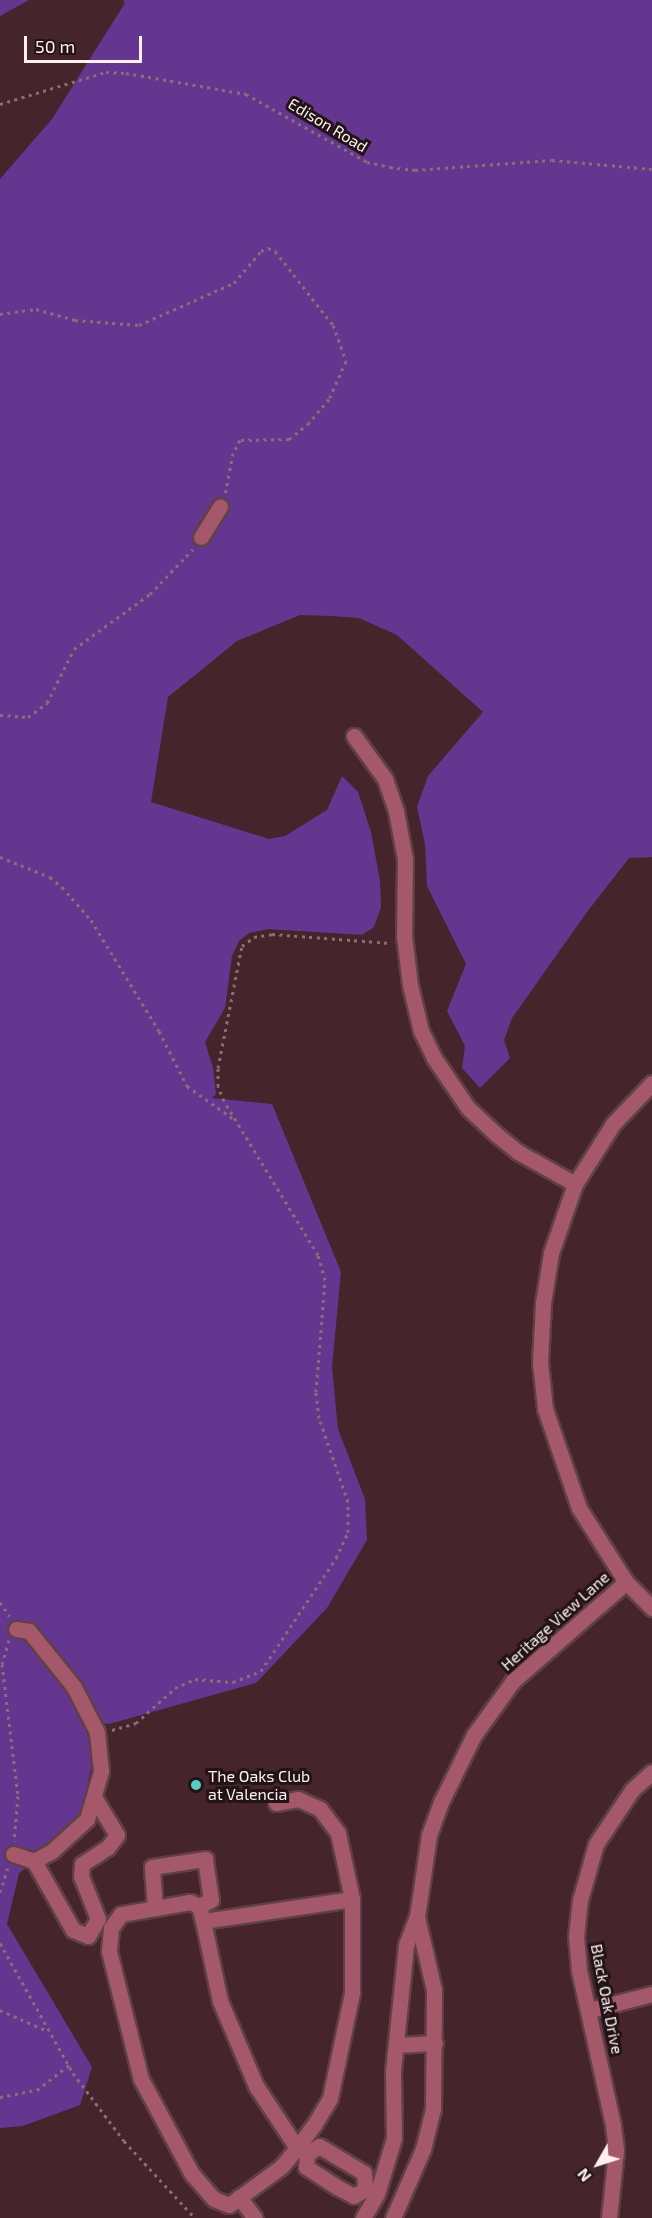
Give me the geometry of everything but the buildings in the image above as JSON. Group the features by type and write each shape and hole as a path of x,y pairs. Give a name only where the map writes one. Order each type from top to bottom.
{"street":[{"path":"201,537 220,507"},
{"path":"354,736 385,779 396,811 405,859 404,944 421,1031 452,1088 468,1108 518,1152 575,1184"},
{"path":"652,1083 613,1124 575,1184 551,1253 543,1303 540,1362 545,1409 579,1508 626,1582 652,1608"},
{"name":"Heritage View Lane","path":"363,2218 371,2191 394,2138 396,2045 406,1945 417,1917 429,1835 474,1735 513,1681 626,1582"},
{"path":"16,1629 29,1631 74,1687 97,1732 101,1771 87,1819 52,1851 34,1861"},
{"name":"Black Oak Drive","path":"609,2218 616,2150 590,2010 579,1970 576,1937 587,1869 612,1817 652,1772"},
{"path":"87,1936 98,1919 81,1876 82,1864 108,1847 117,1835 94,1797"},
{"path":"276,1803 298,1799 320,1809 338,1833 352,1899 352,1994 330,2098 302,2151"},
{"path":"13,1854 34,1861 73,1930 110,1943"},
{"path":"155,1908 152,1867 205,1859 211,1900 201,1914"},
{"path":"201,1914 352,1899"},
{"path":"371,2191 364,2173 319,2146 302,2151 229,2205 214,2199 192,2174 141,2079 110,1943 111,1928 121,1914 190,1902 201,1914 224,2012 256,2086 302,2151 306,2167 354,2196 371,2191 400,2203"},
{"name":"Heritage View Lane","path":"393,2218 423,2149 433,2109 434,1990 417,1917"},
{"path":"590,2010 652,1995"},
{"path":"396,2045 435,2043"},
{"path":"239,2197 255,2218"}],"path":[{"name":"Edison Road","path":"0,104 106,72 246,94 367,162 390,167 449,169 552,160 652,169"},
{"path":"0,314 36,309 75,320 139,325 234,283 261,252 268,248 274,252 333,325 346,361 329,399 302,429 288,439 240,440 233,453 229,484 220,507"},
{"path":"0,715 28,717 47,703 74,649 150,594 201,537"},
{"path":"0,858 50,877 63,887 91,920 159,1031 187,1086 237,1121"},
{"path":"97,1732 136,1723 175,1688 195,1679 233,1682 261,1671 336,1558 348,1532 348,1502 319,1418 316,1392 325,1280 318,1255 218,1086 218,1068 242,946 254,937 272,934 404,944"},
{"path":"0,1892 13,1854 18,1796 2,1664 9,1637 16,1629"},
{"path":"0,1943 69,2065 124,2141 195,2218"},
{"path":"0,2010 49,2031"},
{"path":"0,2097 37,2090 69,2065"}],"shaded area":[{"path":"0,0 29,0 0,16"},
{"path":"123,0 652,0 652,857 629,858 587,912 512,1018 504,1040 510,1058 480,1088 462,1068 465,1046 447,1011 466,964 427,886 425,844 417,807 428,776 483,712 397,635 359,618 331,616 300,615 237,641 168,697 151,802 269,839 285,836 327,810 342,776 358,792 371,832 380,881 381,907 374,927 362,935 268,929 249,933 239,941 232,956 225,1008 205,1042 213,1068 216,1094 212,1098 272,1104 341,1272 332,1367 338,1429 365,1499 367,1540 327,1608 256,1683 109,1724 85,1721 92,1763 82,1809 69,1835 19,1873 7,1924 92,2067 80,2105 23,2126 0,2128 0,179 52,119 125,3"}],"place":[{"name":"The Oaks Club at Valencia","path":"196,1785"}]}
